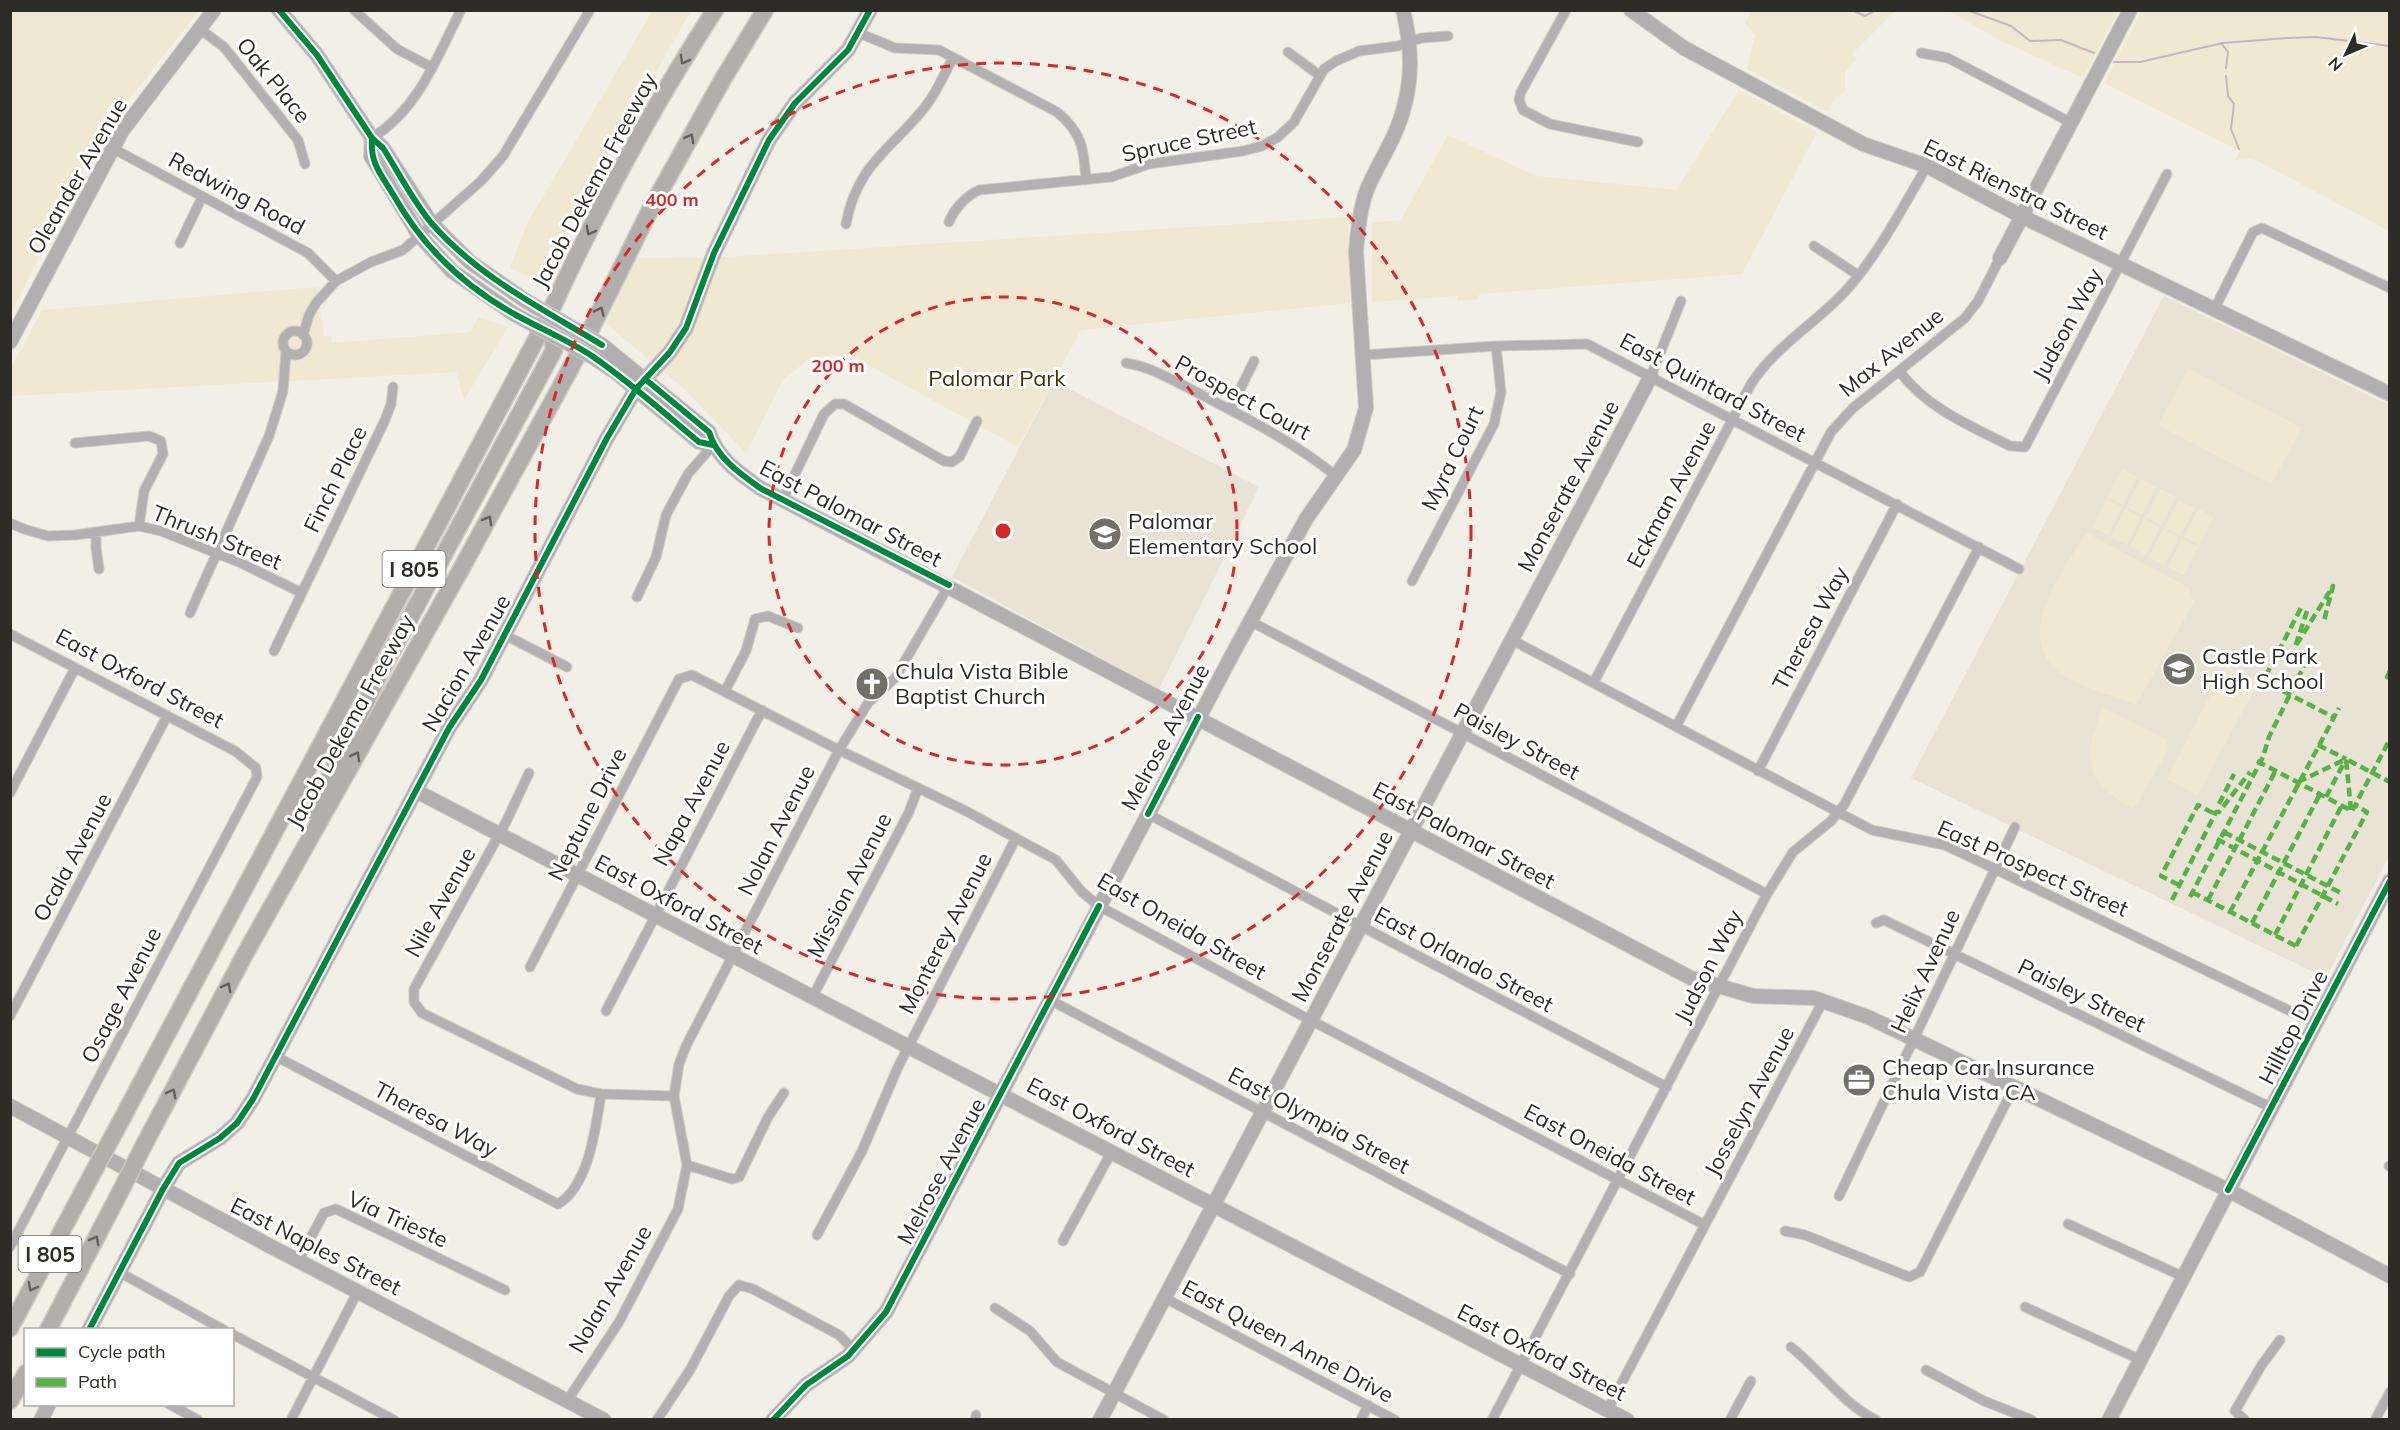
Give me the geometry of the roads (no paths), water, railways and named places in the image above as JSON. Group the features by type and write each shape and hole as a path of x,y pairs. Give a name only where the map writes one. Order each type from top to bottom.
{"highway":[{"name":"Jacob Dekema Freeway","path":"10,1328 547,319 576,256 687,53 716,10"},
{"name":"Jacob Dekema Freeway","path":"49,1328 245,954 570,369 651,208 723,79 765,10"},
{"path":"245,954 377,679 544,345 557,333"},
{"path":"116,1130 499,439"},
{"path":"10,1401 24,1376"}],"street":[{"name":"Oleander Avenue","path":"10,342 122,131 214,10"},
{"name":"East Palomar Street","path":"279,10 317,55 372,138 383,148 432,224 470,262 526,301 557,333"},
{"path":"354,10 397,49 431,67"},
{"path":"372,138 404,114 461,10"},
{"path":"284,385 286,351 283,339 309,315 336,281 403,250 481,181 503,156 590,10"},
{"name":"Nacion Avenue","path":"90,1328 179,1163 220,1138 237,1123 253,1099 449,728 467,703 505,635 607,438 640,384 670,352 686,328 714,253 782,119 839,62 859,33 870,10"},
{"name":"Melrose Avenue","path":"773,1419 806,1385 854,1350 886,1312 1003,1094 1099,906 1250,621 1306,519 1354,450 1366,408 1356,251 1358,226 1367,189 1395,134 1409,85 1409,43 1403,10"},
{"path":"1566,10 1521,92 1519,100 1523,110 1550,124 1638,142"},
{"name":"East Rienstra Street","path":"1631,10 1684,48 1863,144 1927,166 2021,216 2390,394"},
{"name":"Max Avenue","path":"1677,725 1815,463 1840,421 1965,318 1978,301 2130,10"},
{"name":"Oak Place","path":"200,29 224,48 298,140 305,164"},
{"path":"859,33 883,45 939,50 1057,112 1070,123 1084,148 1086,180"},
{"name":"Spruce Street","path":"948,222 952,214 971,194 979,190 1111,177 1149,164 1243,151 1262,146 1278,137 1294,122 1324,69 1351,54 1409,43 1421,38 1448,36"},
{"path":"1288,52 1320,75"},
{"path":"1922,53 1948,58 2070,122"},
{"path":"846,224 854,191 864,174 927,105 953,58"},
{"name":"East Palomar Street","path":"372,138 371,156 419,235 452,271 514,314 597,351 709,432 712,445 734,470 783,499 1691,978 1753,996 1796,996 1823,1001 1868,1017 2228,1190 2390,1276"},
{"name":"Redwing Road","path":"112,148 308,253 336,281"},
{"name":"Eckman Avenue","path":"1594,682 1760,370 1790,339 1835,301 1858,275 1889,234 1927,166"},
{"name":"Judson Way","path":"1900,372 1914,391 1928,403 2010,446 2025,447 2167,174"},
{"path":"180,243 202,197"},
{"path":"2214,310 2257,229 2266,228 2390,288"},
{"path":"1814,246 1858,275"},
{"name":"Monserate Avenue","path":"1100,1419 1510,639 1651,376 1681,301"},
{"path":"190,613 269,435 284,385 298,354 306,345 303,335 309,315"},
{"path":"292,331 303,335"},
{"name":"East Quintard Street","path":"1363,355 1496,346 1587,344 1733,418 2019,569"},
{"name":"Myra Court","path":"1412,581 1494,424 1501,392 1496,346"},
{"path":"286,351 298,354"},
{"path":"1230,410 1254,362"},
{"name":"Prospect Court","path":"1126,363 1144,366 1286,440 1336,476"},
{"name":"Finch Place","path":"274,651 385,420 391,404 393,387"},
{"path":"783,499 824,414 835,404 844,404 944,461 952,462 960,456 977,421"},
{"path":"75,443 149,436 162,441 164,450 144,491 139,526"},
{"path":"637,597 656,556 666,514 688,474 712,445"},
{"name":"Theresa Way","path":"1758,771 1897,504"},
{"name":"Thrush Street","path":"10,523 48,536 139,526 217,554 302,593"},
{"path":"96,532 99,569"},
{"name":"Judson Way","path":"1492,1419 1570,1274 1767,894 1793,852 1838,813 1979,547"},
{"name":"Nolan Avenue","path":"567,1401 619,1322 678,1209 687,1165 674,1096 679,1064 686,1046 839,750 868,704 895,678 949,585"},
{"path":"725,691 746,651 755,619 768,616 798,628"},
{"name":"Paisley Street","path":"1250,621 1767,894"},
{"name":"East Oxford Street","path":"10,634 248,761"},
{"path":"505,635 567,667"},
{"name":"East Prospect Street","path":"1510,639 1677,725 1838,813 1887,834 1945,845 2315,1023"},
{"path":"10,793 75,668"},
{"name":"East Oneida Street","path":"679,679 692,675 1016,838 1056,860 1082,892 1099,906 1310,1020 1705,1225"},
{"name":"Neptune Drive","path":"530,967 576,874 679,679"},
{"name":"Napa Avenue","path":"606,1011 762,710"},
{"name":"Ocala Avenue","path":"10,1016 167,716"},
{"name":"Osage Avenue","path":"10,1247 14,1231 68,1138 257,777 256,768 248,761"},
{"name":"Nile Avenue","path":"529,773 414,989 414,1002 422,1013 559,1082 601,1094"},
{"name":"Mission Avenue","path":"812,998 909,812 918,788"},
{"name":"East Oxford Street","path":"416,791 1627,1419"},
{"name":"East Orlando Street","path":"1148,814 1667,1087"},
{"name":"Helix Avenue","path":"1839,1196 2015,827"},
{"name":"Monterey Avenue","path":"817,1235 862,1151 909,1045 1016,838"},
{"name":"Hilltop Drive","path":"2109,1419 2390,881"},
{"name":"Paisley Street","path":"1876,923 1884,920 2272,1108"},
{"name":"East Olympia Street","path":"1050,1000 1570,1274"},
{"name":"Josselyn Avenue","path":"1608,1409 1823,1001"},
{"name":"Theresa Way","path":"275,1056 550,1202 558,1204 574,1188 594,1141 601,1094"},
{"path":"1785,1231 1805,1235 1909,1277 1920,1272 2014,1087"},
{"path":"687,1165 732,1179 739,1177 768,1117 784,1093"},
{"path":"601,1094 674,1096"},
{"name":"East Naples Street","path":"10,1106 298,1261 604,1419"},
{"path":"1063,1241 1112,1151"},
{"name":"Via Trieste","path":"298,1261 324,1212 336,1209 505,1290"},
{"path":"2068,1224 2184,1277"},
{"path":"119,1272 222,1328"},
{"path":"657,1419 690,1370 729,1296 739,1285 753,1289 839,1335 854,1350"},
{"path":"291,1419 358,1291"},
{"name":"East Queen Anne Drive","path":"1163,1297 1395,1419"},
{"path":"2025,1306 2141,1360"},
{"path":"995,1308 1030,1332 1057,1362 1164,1419"},
{"path":"234,1335 394,1419"},
{"path":"2246,1419 2235,1411 2261,1366 2280,1340"},
{"path":"1791,1347 1816,1367 1854,1407 1876,1419"},
{"path":"1926,1370 1984,1401 2032,1419"},
{"path":"1730,1419 1751,1381"},
{"path":"2375,1419 2390,1392"},
{"path":"1361,1419 1368,1405"},
{"path":"173,1406 198,1419"}],"waterway":[{"path":"1852,10 1865,16 1876,10"},
{"path":"1967,10 2011,26 2030,41 2061,40 2094,53"},
{"path":"2114,62 2140,62 2223,43 2287,38 2316,37 2390,46"},
{"path":"2221,43 2228,52 2226,68"},
{"path":"2226,76 2228,96 2234,104 2231,129 2239,149"}],"place":[{"name":"Palomar Elementary School","path":"1105,534"},
{"name":"Castle Park High School","path":"2179,669"},
{"name":"Chula Vista Bible Baptist Church","path":"872,684"},
{"name":"Cheap Car Insurance Chula Vista CA","path":"1859,1080"}],"park label":[{"name":"Palomar Park","path":"997,378"}]}
